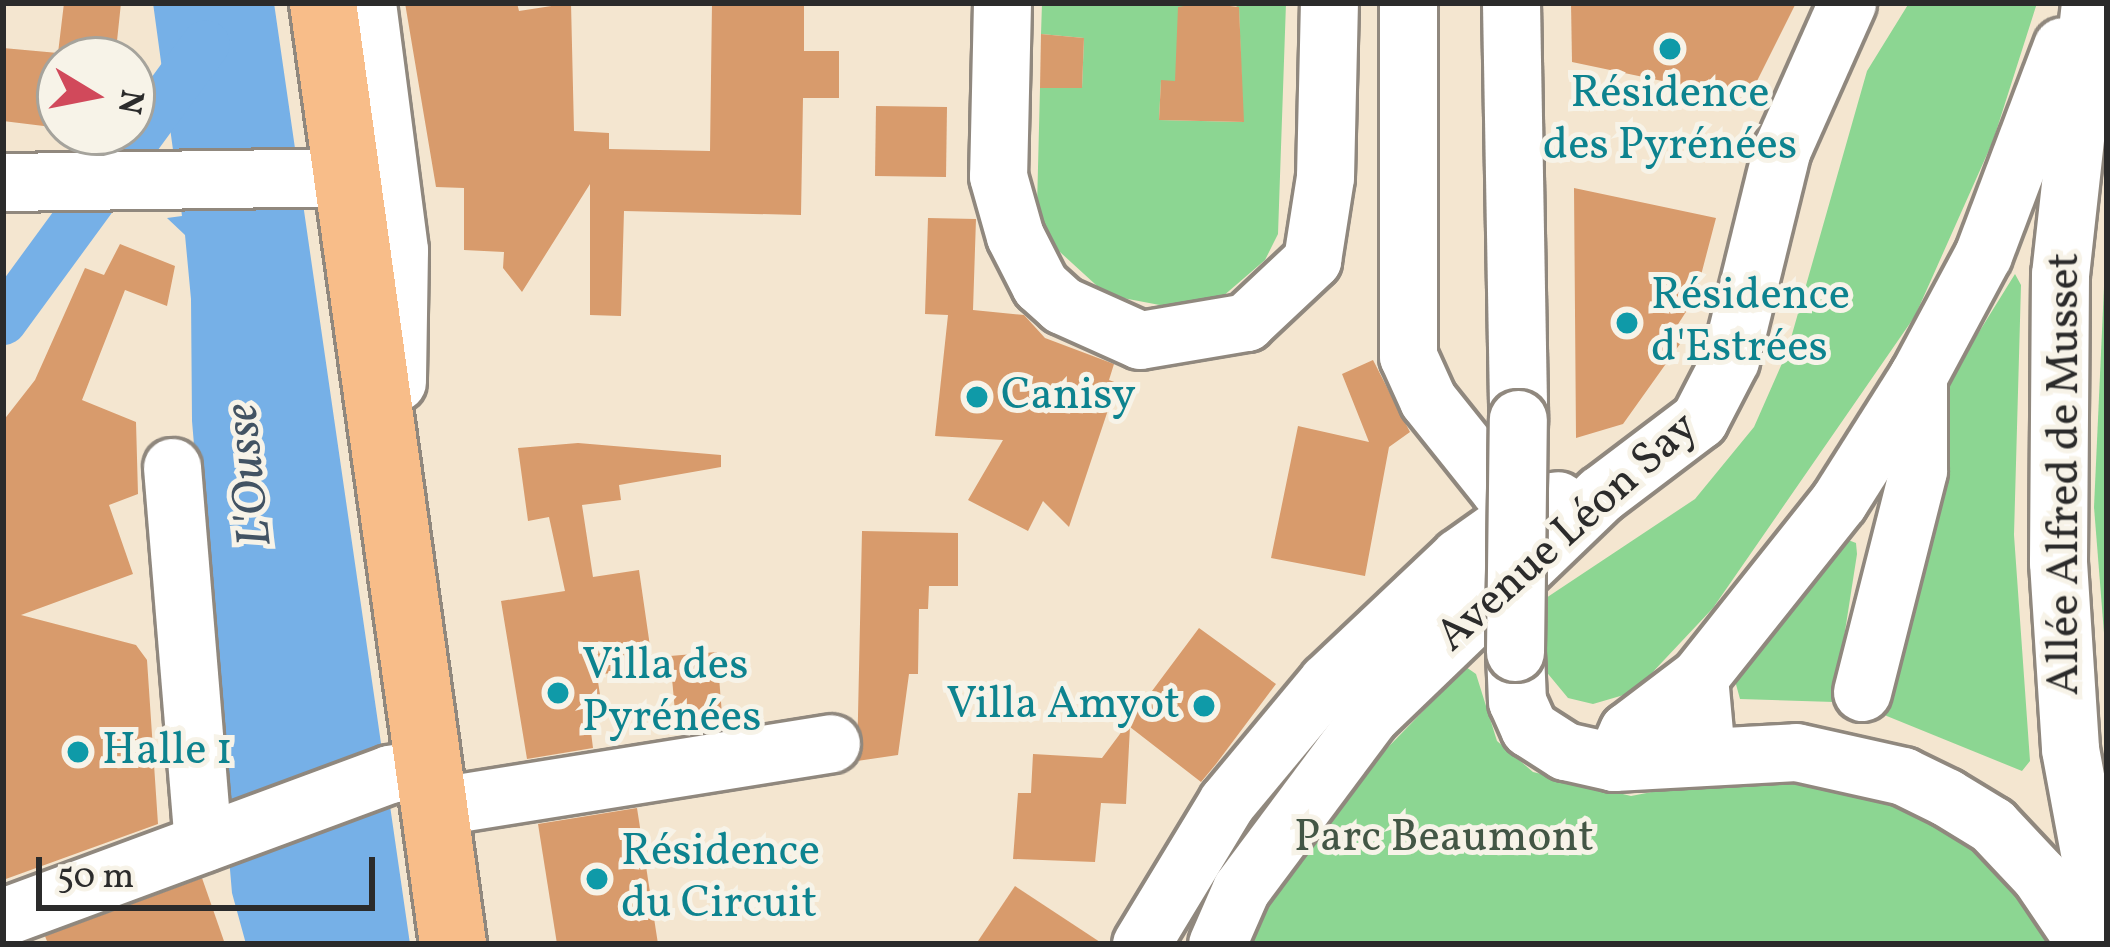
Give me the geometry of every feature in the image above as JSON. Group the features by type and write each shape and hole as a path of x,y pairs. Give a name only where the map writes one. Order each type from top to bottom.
{"main road":[{"path":"323,3 324,178 395,531 417,783 453,944"}],"street":[{"path":"368,3 399,250 395,531"},
{"path":"1002,3 998,176 1015,236 1040,286 1062,305 1140,340 1246,322 1312,260 1324,206 1329,3"},
{"path":"1408,3 1408,356 1471,460 1499,489 1535,503"},
{"path":"1511,3 1515,652 1517,701 1529,728 1547,744 1614,762 1796,752 1903,776 1992,825 2040,876 2086,944"},
{"name":"Avenue Léon Say","path":"1217,944 1241,889 1370,716 1601,494 1699,419 1717,392 1782,149 1846,3"},
{"path":"1614,762 1628,731 1699,677 1839,500 1918,376 1996,220 2078,3"},
{"name":"Allée Alfred de Musset","path":"2090,3 2064,238 2058,573 2070,749 2106,944"},
{"path":"27,183 324,178"},
{"path":"1996,220 2064,238"},
{"path":"1839,500 1873,560 1852,688 1918,470 1918,376"},
{"path":"172,467 210,840"},
{"path":"1141,944 1227,802 1327,682 1459,557 1535,503 1601,494"},
{"path":"1699,677 1706,754"},
{"path":"3,917 210,840 417,783 831,742"},
{"path":"3,930 8,944"}],"green space":[{"path":"1042,3 1202,3 1175,81 1161,81 1159,120 1243,122 1239,8 1231,3 1286,3 1278,234 1265,260 1222,297 1165,306 1107,295 1049,242 1037,207 1040,88 1082,88 1084,38 1041,34"},
{"name":"Parc Beaumont","path":"1909,3 2037,3 1993,141 1915,316 1713,608 1634,692 1593,704 1568,698 1544,669 1537,604 1695,499 1754,427 1787,352 1867,71"},
{"path":"2107,221 2107,671 2094,507"},
{"path":"2015,274 2021,285 2014,535 2030,761 2022,771 1872,710 1938,398"},
{"path":"1843,538 1856,543 1857,554 1834,702 1740,699 1734,677"},
{"name":"Parc Beaumont","path":"1466,667 1476,674 1497,741 1533,772 1631,796 1741,775 1851,779 1964,836 2055,944 1246,944 1330,807"}],"water":[{"name":"L'Ousse","path":"153,3 274,3 410,944 246,944 232,893 192,421 191,299 185,235 167,218 182,216"}],"building":[{"path":"64,3 121,3 118,36 60,36"},
{"path":"405,3 517,3 519,11 571,3 574,131 609,133 609,149 710,151 712,3 804,3 804,51 839,51 839,98 803,98 801,215 624,211 621,316 590,315 590,184 522,292 503,268 504,252 464,250 464,188 436,187"},
{"path":"1202,3 1239,7 1244,122 1159,120 1161,80 1175,81 1178,7"},
{"name":"Résidence des Pyrénées","path":"1571,3 1796,3 1748,99 1572,62"},
{"path":"1041,34 1084,38 1082,88 1040,88"},
{"path":"3,48 36,51 36,125 3,121"},
{"path":"876,106 947,107 946,177 875,176"},
{"name":"Résidence d'Estrées","path":"1574,188 1716,218 1695,298 1671,335 1680,344 1623,424 1576,438"},
{"path":"928,218 976,219 973,310 1024,315 1045,338 1114,364 1109,380 1117,383 1069,527 1043,501 1028,531 968,500 1003,440 935,436 948,315 925,314"},
{"path":"120,244 175,266 167,306 125,290 82,400 136,422 138,494 109,505 133,574 21,615 136,645 147,660 158,824 3,880 3,421 35,380 85,268 104,275"},
{"path":"1373,360 1410,432 1389,447 1365,576 1271,558 1298,426 1369,442 1342,374"},
{"path":"578,443 721,455 721,467 619,485 621,500 582,505 593,577 639,570 653,667 597,675 604,721 590,724 593,748 527,759 501,601 565,591 549,517 528,521 518,448"},
{"path":"862,531 958,533 958,586 929,586 928,609 919,609 918,674 909,674 898,755 857,761"},
{"path":"1199,628 1276,684 1216,764 1201,782 1130,727 1126,804 1101,803 1095,862 1013,859 1018,793 1031,793 1033,754 1102,758"},
{"path":"717,652 723,727 677,734 670,656"},
{"name":"Résidence du Circuit","path":"637,808 658,944 557,944 538,824"},
{"path":"202,878 225,944 48,944 45,936"},
{"path":"1015,886 1103,944 976,944"}],"waterway":[{"path":"3,321 206,44"}],"place":[{"name":"Résidence des Pyrénées","path":"1670,49"},
{"name":"Résidence d'Estrées","path":"1627,323"},
{"name":"Canisy","path":"977,397"},
{"name":"Villa des Pyrénées","path":"558,693"},
{"name":"Villa Amyot","path":"1204,706"},
{"name":"Halle 1","path":"78,752"},
{"name":"Résidence du Circuit","path":"597,879"}]}
